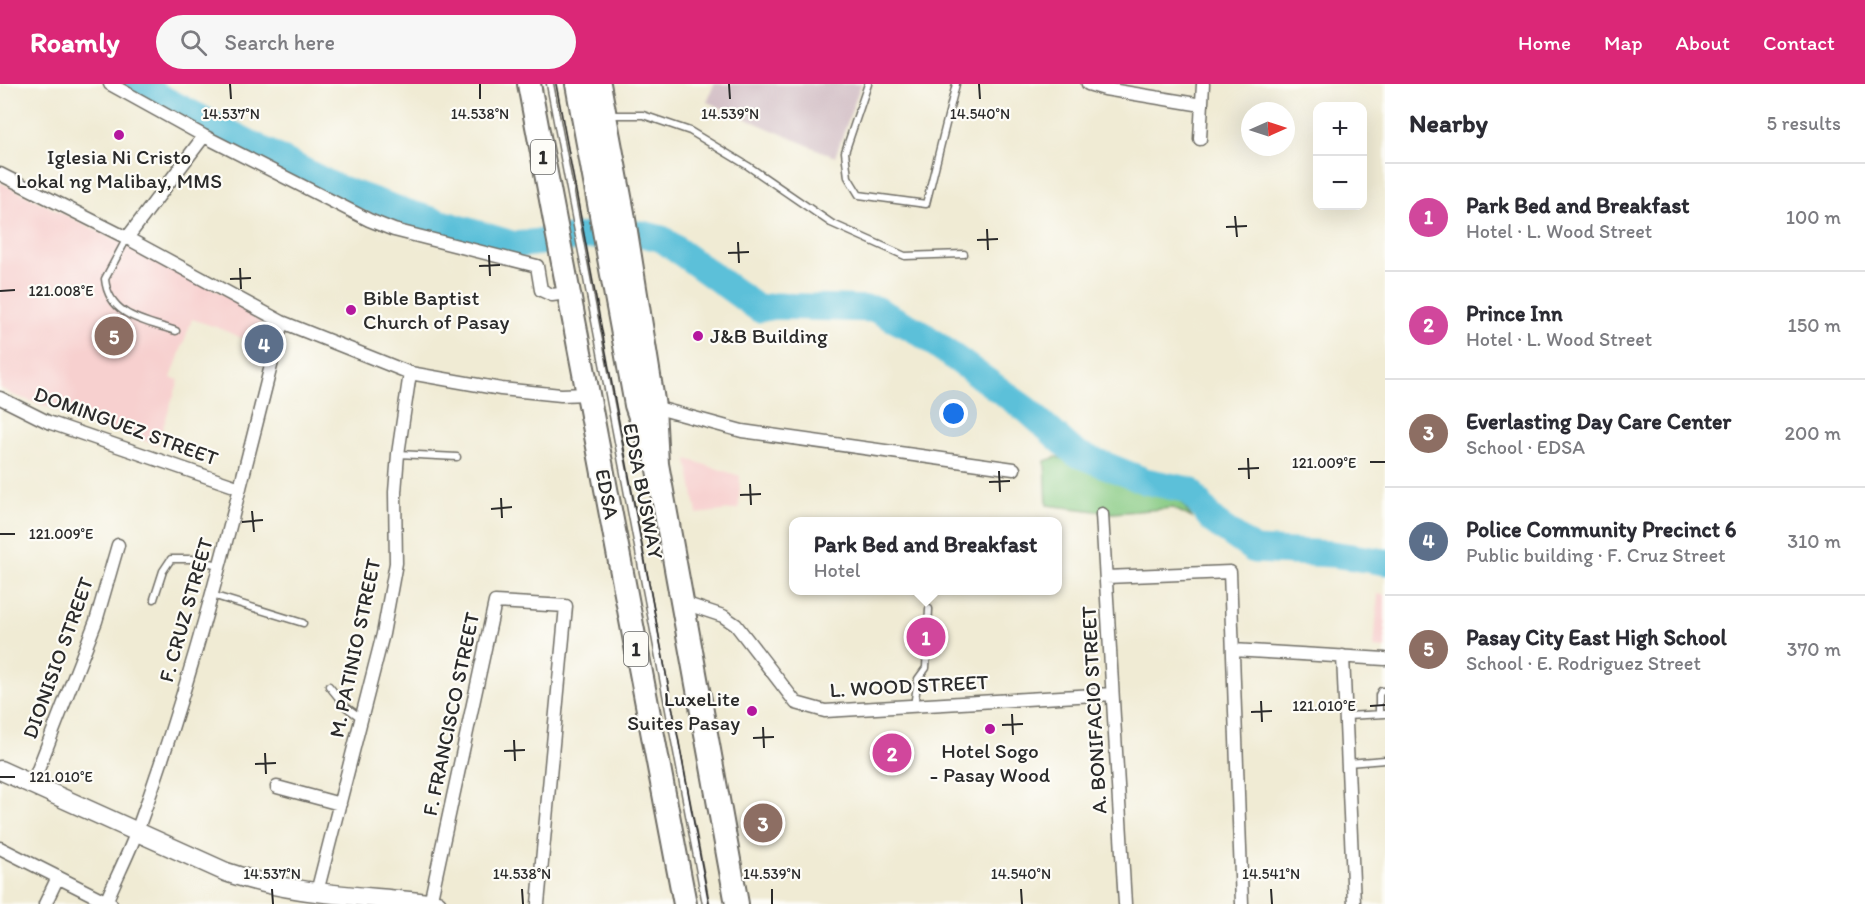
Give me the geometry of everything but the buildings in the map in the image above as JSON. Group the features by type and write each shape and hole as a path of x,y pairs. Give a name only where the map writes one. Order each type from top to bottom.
{"highway":[{"name":"EDSA","path":"529,84 556,230 574,290 588,394 685,904"},
{"path":"577,84 654,407 657,464 737,904"},
{"path":"599,84 623,213 622,275 636,405 657,464"}],"street":[{"path":"110,84 204,136 369,220 394,230 537,266 541,290 552,295 574,290"},
{"path":"1088,84 1104,89 1202,105"},
{"path":"1200,139 1203,84"},
{"path":"127,238 204,136"},
{"path":"0,174 127,238 282,322 410,373 501,389 588,394"},
{"name":"F. CRUZ STREET","path":"108,903 136,832 182,697 240,488 282,322"},
{"name":"M. PATINIO STREET","path":"317,892 383,634 396,563 395,492 410,373"},
{"name":"DOMINGUEZ STREET","path":"0,398 48,422 240,488"},
{"path":"654,407 741,431 1014,468"},
{"name":"A. BONIFACIO STREET","path":"1102,514 1125,904"},
{"name":"DIONISIO STREET","path":"32,784 96,621 118,545"},
{"path":"1106,577 1230,572 1242,904"},
{"name":"F. FRANCISCO STREET","path":"430,903 495,602 566,606 538,904"},
{"name":"L. WOOD STREET","path":"681,602 723,616 736,625 796,703 807,708 825,711 1112,694"},
{"path":"1233,650 1385,659"},
{"path":"1343,656 1354,904"},
{"path":"0,770 226,872 256,883 317,892 338,899 437,904"},
{"path":"277,787 340,804"},
{"path":"0,848 108,903"},
{"path":"45,904 58,877"}],"lane":[{"name":"EDSA BUSWAY","path":"550,84 568,183 574,290 706,904"},
{"path":"868,84 845,152 848,177 859,195 926,204 956,84"},
{"path":"605,116 616,113 643,115 690,131 748,166 831,222 905,256 964,254"},
{"path":"127,238 105,279 109,297 118,309 127,314 176,331"},
{"path":"398,454 457,457"},
{"path":"154,599 163,571 171,559 192,559 219,565"},
{"path":"211,595 303,623"},
{"path":"914,706 918,679 926,668 928,609"},
{"path":"329,686 351,711 361,718"},
{"path":"1346,716 1382,714 1379,695 1385,691"},
{"path":"1348,763 1385,760"}],"shaded area":[{"path":"714,84 861,84 835,157 707,102"},
{"path":"0,182 264,314 253,343 192,319 171,378 179,380 157,445 13,395 0,388"},
{"path":"687,459 740,476 739,509 697,514"},
{"path":"1378,594 1385,595 1385,649 1374,648"}],"green space":[{"path":"1057,457 1179,498 1192,518 1173,508 1113,513 1047,505 1045,461"}],"waterway":[{"path":"134,84 335,187 405,212 515,245 588,236 643,234 662,239 759,309 775,306 875,309 919,332 1027,410 1075,453 1145,481 1189,490 1213,521 1254,550 1332,554 1385,562"}],"tram line":[{"path":"556,84 709,904"}],"place":[{"name":"Iglesia Ni Cristo Lokal ng Malibay, MMS","path":"119,135"},
{"name":"Bible Baptist Church of Pasay","path":"351,310"},
{"name":"Pasay City East High School","path":"114,336"},
{"name":"J&B Building","path":"698,336"},
{"name":"Police Community Precinct 6","path":"264,344"},
{"name":"Park Bed and Breakfast","path":"926,637"},
{"name":"LuxeLite Suites Pasay","path":"752,711"},
{"name":"Hotel Sogo - Pasay Wood","path":"990,729"},
{"name":"Prince Inn","path":"892,753"},
{"name":"Everlasting Day Care Center","path":"763,823"}]}
